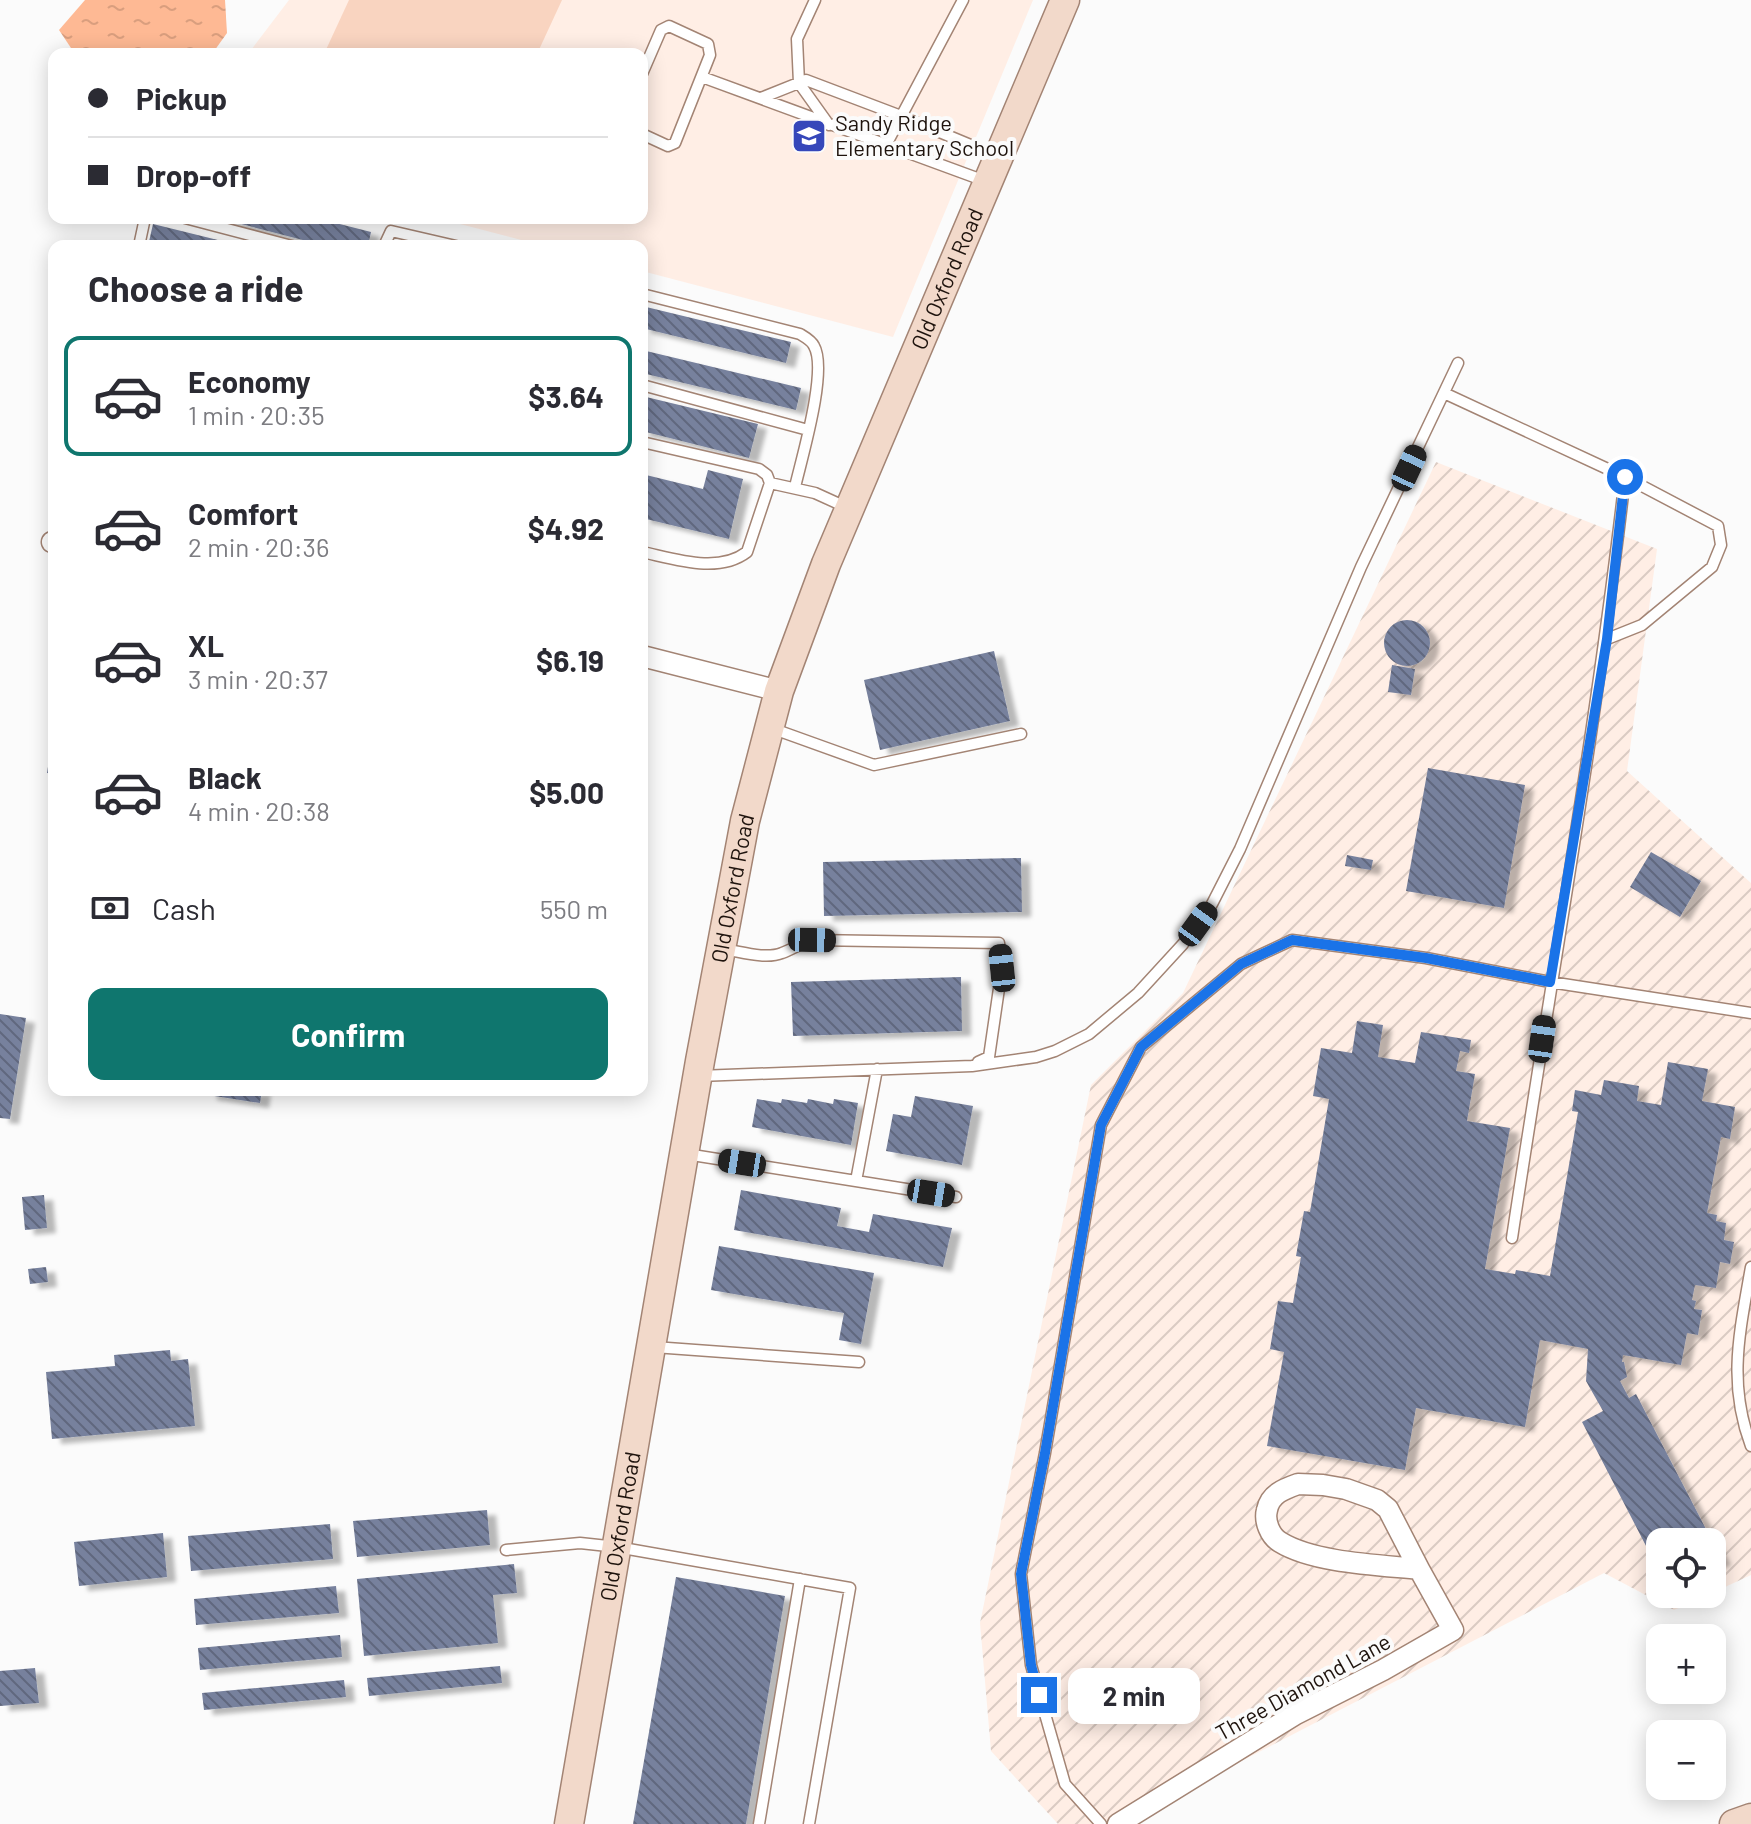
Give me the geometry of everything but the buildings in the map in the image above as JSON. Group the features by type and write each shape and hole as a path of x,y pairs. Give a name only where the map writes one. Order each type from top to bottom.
{"street":[{"name":"Old Oxford Road","path":"569,1824 720,949 745,821 769,727 779,691 826,564 1065,0"},
{"path":"648,658 779,691"},
{"name":"Three Diamond Lane","path":"1118,1824 1296,1714 1453,1630 1388,1509 1377,1500 1346,1489 1298,1484 1281,1490 1268,1502 1265,1515 1269,1529 1278,1542 1321,1557 1419,1569"},
{"path":"1734,1824 1751,1818"}],"lane":[{"path":"815,0 797,39 799,83 829,125"},
{"path":"886,145 963,0"},
{"path":"648,60 661,30 669,26 708,44 710,55 675,143 668,146 648,137"},
{"path":"702,77 886,145 992,170"},
{"path":"761,98 806,80 901,116 992,170"},
{"path":"208,224 269,240"},
{"path":"387,240 391,231 430,240"},
{"path":"648,296 800,334 814,344 818,379 795,487"},
{"path":"697,1076 972,1066 1036,1057 1089,1034 1138,993 1183,944 1212,904 1240,849 1361,567 1458,363"},
{"path":"648,387 808,430"},
{"path":"1444,393 1625,477 1718,526 1721,545 1712,567 1642,625 1607,639"},
{"path":"648,443 759,469 767,475 770,483 747,552 740,557 695,564 648,553"},
{"path":"1512,1238 1550,982 1607,639 1625,477"},
{"path":"770,483 795,487 850,509"},
{"path":"769,727 874,765 1021,734"},
{"path":"720,949 779,955 797,944 812,940 999,943 1002,968 989,1057 972,1066"},
{"path":"1101,1824 1065,1784 1031,1665 1021,1574 1045,1453 1101,1125 1141,1047 1241,964 1292,940 1426,958 1550,982 1751,1013"},
{"path":"856,1181 877,1069"},
{"path":"685,1154 956,1197"},
{"path":"1751,1267 1736,1355 1741,1418 1751,1446"},
{"path":"652,1347 859,1362"},
{"path":"506,1550 580,1543 617,1547 850,1588 809,1824"},
{"path":"759,1824 800,1579"}],"shaded area":[{"name":"Sandy Ridge Elementary School","path":"289,0 1033,0 893,337 648,273 648,240 521,240 460,224 648,224 648,48 253,48"},
{"path":"349,0 562,0 540,48 327,48"},
{"path":"1436,462 1657,549 1627,771 1751,883 1751,1575 1726,1587 1726,1528 1646,1528 1646,1595 1604,1573 1120,1824 1058,1824 991,1751 980,1623 1091,1085 1183,993"}],"water":[{"path":"85,0 225,0 227,33 216,48 71,48 59,30"}],"place":[{"name":"Sandy Ridge Elementary School","path":"809,136"}],"route":[{"path":"1039,1695 1031,1665 1021,1574 1045,1453 1101,1125 1141,1047 1241,964 1292,940 1426,958 1550,982 1607,639 1625,477"}]}
